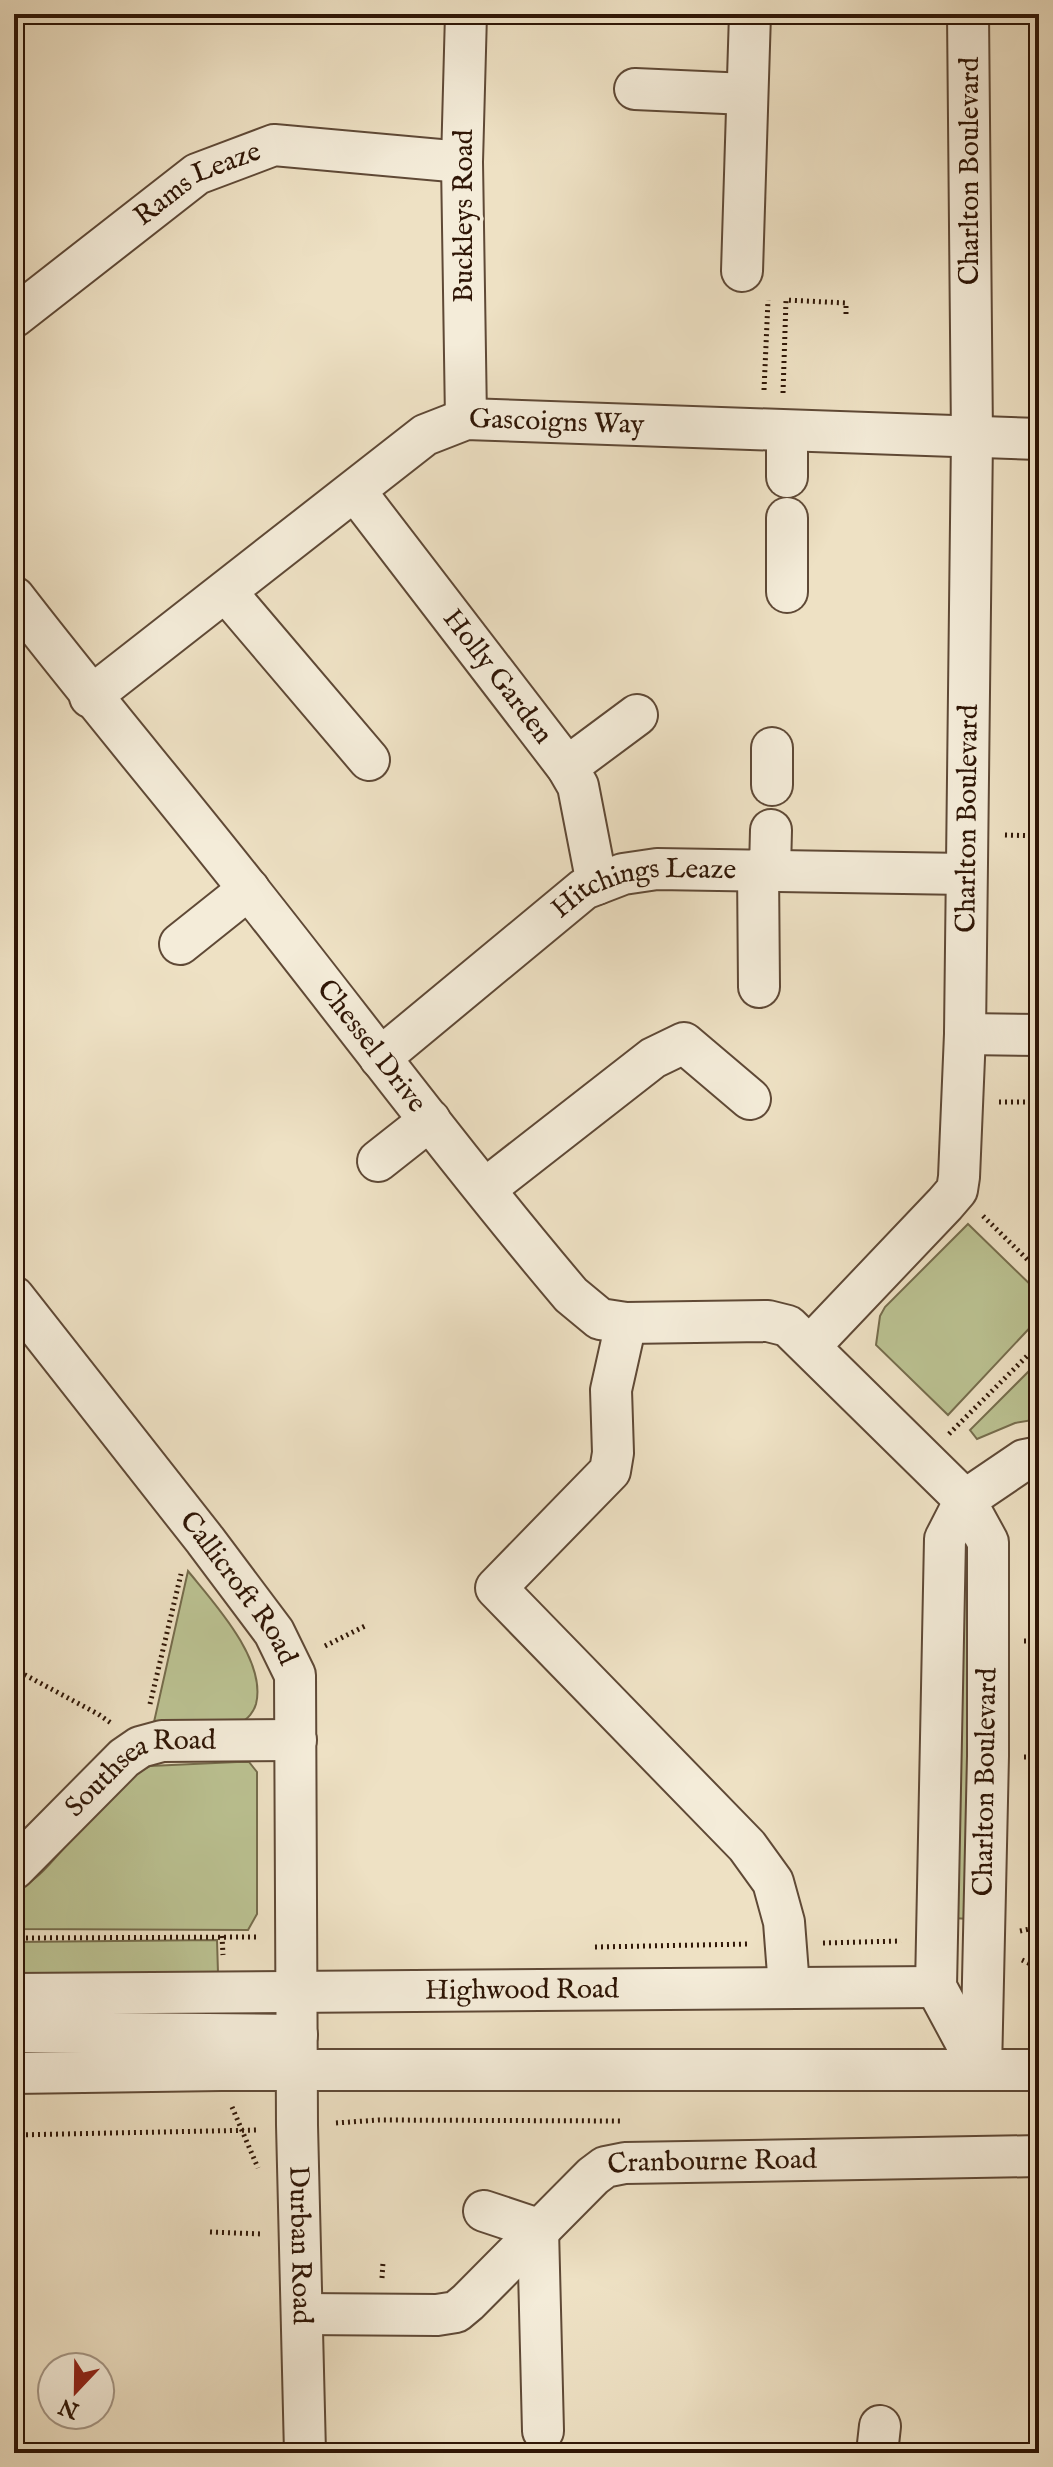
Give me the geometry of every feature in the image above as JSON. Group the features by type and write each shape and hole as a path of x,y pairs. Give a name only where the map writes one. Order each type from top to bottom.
{"street":[{"name":"Buckleys Road","path":"466,14 462,162 466,419"},
{"path":"742,271 750,14"},
{"name":"Charlton Boulevard","path":"957,1190 965,1034 972,437 968,14"},
{"path":"635,89 747,94"},
{"name":"Rams Leaze","path":"14,317 197,174 274,145 462,162"},
{"name":"Gascoigns Way","path":"90,697 227,593 425,435 466,419 1039,439"},
{"path":"777,431 787,477"},
{"name":"Holly Garden","path":"355,491 567,767 578,786 597,884"},
{"path":"787,518 787,592"},
{"path":"227,593 369,760"},
{"name":"Chessel Drive","path":"14,597 90,697 249,889 571,1295 600,1319 626,1323 768,1321 788,1326 810,1346"},
{"path":"567,767 637,715"},
{"path":"759,987 764,869 771,830"},
{"name":"Hitchings Leaze","path":"380,1058 584,889 623,874 657,869 764,869 966,874"},
{"path":"180,944 249,889"},
{"path":"965,1034 1039,1035"},
{"path":"485,1189 653,1058 684,1043 750,1099"},
{"path":"378,1161 430,1120"},
{"path":"810,1346 957,1190"},
{"name":"Callicroft Road","path":"14,1297 304,1667 296,1740 313,1858 297,1938 297,2053"},
{"path":"626,1323 611,1390 613,1453 610,1471 496,1588 747,1846 773,1882 787,1943 789,1987"},
{"name":"Charlton Boulevard","path":"810,1346 965,1500 988,1542 988,1742 981,2070"},
{"path":"965,1500 1024,1460 1039,1457"},
{"name":"Charlton Boulevard","path":"936,1987 945,1539 965,1500"},
{"name":"Southsea Road","path":"14,1869 124,1758 140,1747 162,1741 296,1740"},
{"path":"936,1987 981,2070"},
{"name":"Highwood Road","path":"14,1994 936,1987"},
{"path":"14,2032 297,2053 1039,2070"},
{"path":"14,2073 297,2053"},
{"name":"Durban Road","path":"297,2053 305,2453"},
{"name":"Cranbourne Road","path":"302,2314 437,2315 456,2312 605,2167 625,2163 1039,2156"},
{"path":"484,2211 538,2229 543,2431"}],"path":[{"path":"742,271 769,273 777,431"},
{"path":"777,431 786,300 846,303 846,317"},
{"path":"957,1190 1039,1271"},
{"path":"923,1459 1039,1344"},
{"path":"14,1669 98,1714 140,1747 192,1527"},
{"path":"304,1667 367,1625"},
{"path":"14,1938 297,1938"},
{"path":"983,1939 1039,1968"},
{"path":"584,1947 936,1940"},
{"path":"14,2135 243,2132 297,2125"},
{"path":"210,2232 300,2236"}],"green space":[{"path":"968,1224 1039,1293 1039,1318 948,1415 876,1345 880,1316 885,1307"},
{"path":"1039,1361 1039,1419 1015,1423 977,1439 970,1430"},
{"path":"958,1530 973,1530 969,1919 953,1918"},
{"path":"188,1571 236,1633 254,1669 256,1704 250,1715 240,1722 154,1722"},
{"path":"249,1762 257,1772 257,1914 248,1930 14,1929 14,1895 43,1871 107,1799 136,1774 150,1766"},
{"path":"217,1940 218,1973 14,1975 14,1942"}]}
